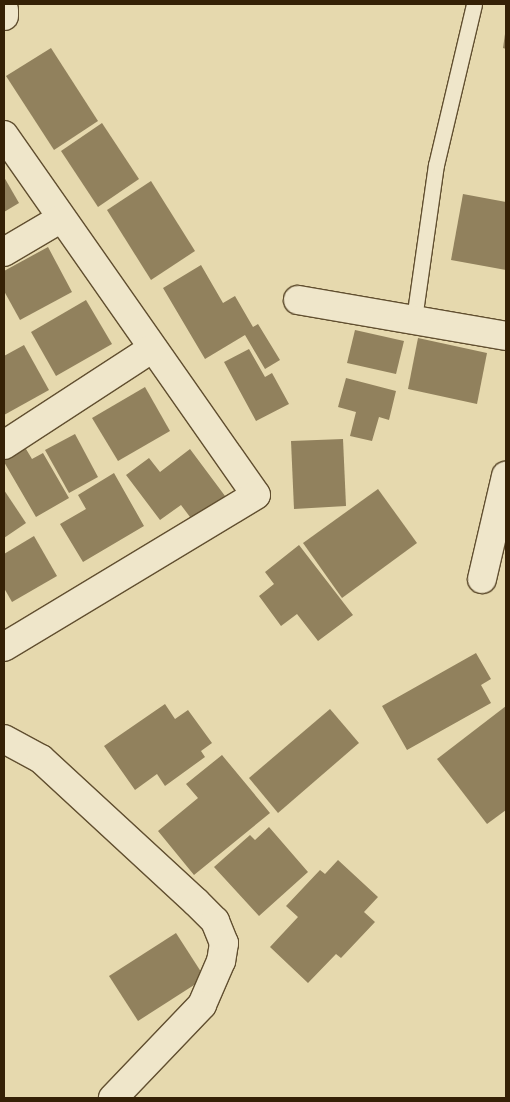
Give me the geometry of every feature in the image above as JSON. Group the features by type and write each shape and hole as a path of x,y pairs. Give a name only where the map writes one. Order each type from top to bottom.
{"street":[{"path":"4,10 4,16"},
{"path":"4,135 60,219 256,495 4,647"},
{"path":"4,252 60,219"},
{"path":"298,300 506,336"},
{"path":"4,445 151,349"},
{"path":"482,579 506,476"},
{"path":"4,739 41,759 196,902 215,920 224,943 221,961 202,1005 113,1098"}],"lane":[{"path":"414,319 436,165 474,4"}],"building":[{"path":"506,34 506,49 503,48"},
{"path":"51,48 98,121 54,150 6,76"},
{"path":"102,123 139,179 98,207 61,151"},
{"path":"4,177 19,203 4,212"},
{"path":"151,181 195,251 151,280 107,210"},
{"path":"463,194 506,202 506,270 451,260"},
{"path":"48,247 72,292 20,320 4,291 4,271"},
{"path":"201,265 223,303 235,296 253,327 258,324 280,360 265,369 245,335 205,359 163,288"},
{"path":"86,300 112,344 56,376 31,332"},
{"path":"355,330 404,341 396,374 347,363"},
{"path":"418,338 487,353 477,404 408,389"},
{"path":"24,345 49,390 4,415 4,356"},
{"path":"249,349 265,377 272,373 289,404 256,421 224,362"},
{"path":"346,378 396,391 389,420 379,417 372,441 350,436 356,412 338,407"},
{"path":"145,387 170,431 118,461 92,418"},
{"path":"75,434 98,477 69,493 45,450"},
{"path":"343,439 346,506 294,509 291,441"},
{"path":"23,444 32,459 43,453 69,498 36,517 4,462 4,455"},
{"path":"190,449 231,504 199,529 181,505 160,520 126,475 149,458 160,472"},
{"path":"114,473 144,526 83,562 60,524 86,509 78,495"},
{"path":"378,489 417,543 342,598 303,543"},
{"path":"4,490 26,523 4,538"},
{"path":"34,536 57,576 12,602 4,588 4,554"},
{"path":"299,545 353,615 318,641 297,614 281,626 259,596 274,584 265,572"},
{"path":"476,653 491,679 481,685 491,703 407,750 382,706"},
{"path":"165,704 175,719 188,710 212,743 201,751 205,757 165,786 157,774 135,790 104,746"},
{"path":"506,706 506,810 487,824 437,759"},
{"path":"330,709 359,743 278,813 249,778"},
{"path":"222,755 270,813 194,875 158,831 198,798 186,784"},
{"path":"269,827 308,872 259,916 214,867 250,835 255,840"},
{"path":"338,860 378,897 364,912 375,922 341,958 336,954 308,983 270,947 298,917 286,906 320,870 325,874"},
{"path":"176,933 205,978 138,1021 109,976"}]}
